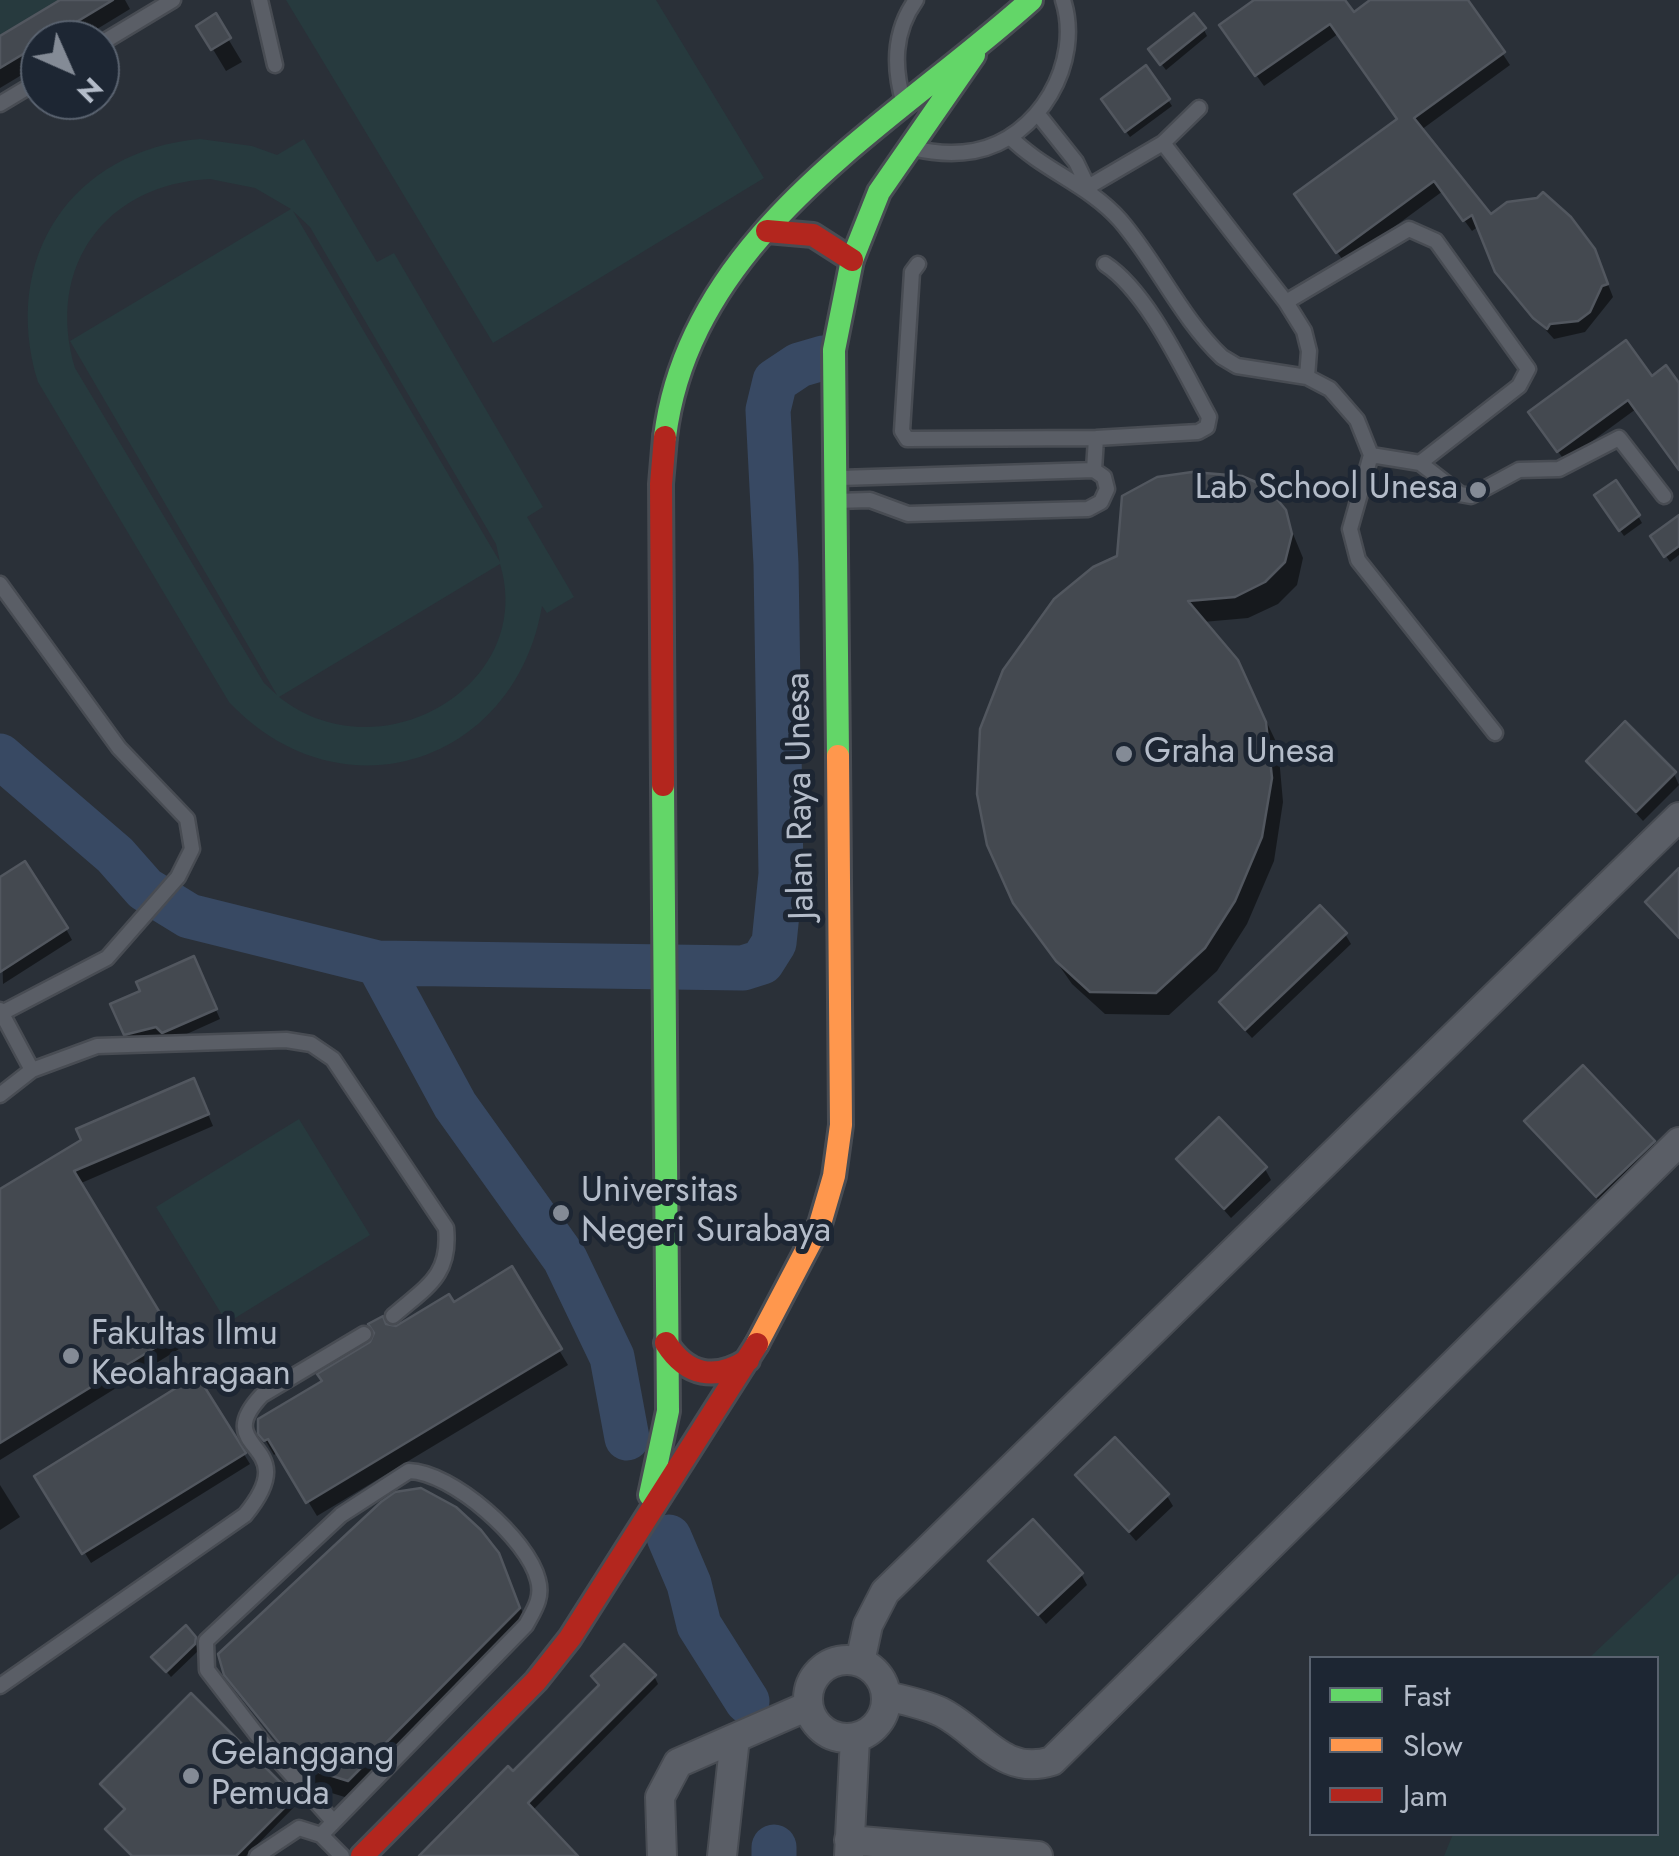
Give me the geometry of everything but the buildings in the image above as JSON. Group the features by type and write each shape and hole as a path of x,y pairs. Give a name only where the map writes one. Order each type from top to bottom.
{"main road":[{"name":"Jalan Raya Unesa","path":"643,1522 668,1410 660,484 666,427 682,360 699,322 730,273 767,231 904,106 974,54 1031,0"},
{"name":"Jalan Raya Unesa","path":"362,1856 536,1681 570,1638 748,1360 820,1224 834,1176 841,1125 834,350 852,260 879,192 974,54"},
{"path":"767,231 791,228 814,232 835,243 852,260"},
{"path":"666,1343 674,1358 702,1375 734,1370 748,1360"}],"street":[{"path":"860,1662 868,1625 885,1592 1679,816"},
{"path":"886,1696 941,1712 1008,1760 1031,1768 1052,1761 1679,1142"},
{"path":"860,1662 878,1675 886,1696 879,1723 855,1738 841,1739 824,1732 808,1706 811,1684 826,1666 860,1662"},
{"path":"662,1856 660,1797 678,1764 808,1706"},
{"path":"722,1856 735,1738"},
{"path":"855,1738 849,1848 1038,1856"}],"lane":[{"path":"120,32 172,0"},
{"path":"260,0 275,65"},
{"path":"907,147 942,154 977,151 1010,137 1037,113 1054,90 1065,62 1069,34 1063,0"},
{"path":"904,106 896,58 911,4"},
{"path":"1088,188 1163,143 1199,108"},
{"path":"1037,113 1076,162 1088,188 1121,221 1222,357 1236,366 1307,377 1330,389 1357,420 1370,455 1350,529 1358,560 1495,733"},
{"path":"1010,137 1061,178 1088,188"},
{"path":"1163,143 1304,331 1309,351 1307,377"},
{"path":"1286,302 1408,229 1436,241 1528,370 1519,386 1420,463"},
{"path":"918,264 912,272 902,431 907,439 1096,438 1198,432 1207,427 1210,417 1149,314 1120,274 1105,264"},
{"path":"1094,470 1096,438"},
{"path":"1370,455 1420,463 1460,494 1471,496 1525,468 1559,470 1618,438 1664,496"},
{"path":"1094,470 1104,478 1107,489 1101,502 1088,509 908,514 834,490 1094,470"},
{"path":"0,584 119,748 188,820 192,849 178,877 107,958 1,1012 32,1070"},
{"path":"0,1096 32,1070 97,1046 286,1040 311,1044 334,1059 446,1228 449,1254 436,1278 393,1316"},
{"path":"0,1686 245,1515 263,1493 269,1475 264,1456 246,1437 242,1426 250,1408 262,1395 364,1334"},
{"path":"321,1834 526,1625 540,1602 539,1582 514,1540 469,1496 418,1471 409,1470 341,1515 206,1641 207,1670 264,1744 332,1820"},
{"path":"256,1856 299,1828 321,1834 342,1856"}],"green space":[{"path":"0,0 60,0 20,20 20,24 0,36"},
{"path":"286,0 656,0 764,178 493,343"},
{"path":"200,139 252,146 277,155 304,139 377,262 394,253 543,507 527,517 574,597 547,613 542,606 525,661 497,705 460,737 417,758 370,765 321,759 273,738 229,702 38,382 29,336 29,293 39,254 57,218 82,188 115,164 155,148","holes":["210,179 255,188 291,209 70,341 277,695 264,683 75,368 68,331 69,296 77,265 92,237 114,214 141,196 173,184","293,211 310,227 496,544 500,562","500,564 505,608 495,647 473,680 441,706 403,722 361,727 319,719 279,697"]},
{"path":"299,1119 370,1235 227,1323 156,1207"},
{"path":"1679,1573 1679,1856 1444,1856 1452,1836 1659,1836 1659,1656 1591,1656"}],"waterway":[{"path":"378,963 743,968 762,962 774,943 781,874 776,564 768,410 775,381 799,365 823,358"},
{"path":"0,756 115,855 145,889 189,916 378,963 455,1105 565,1259 612,1357 627,1438"},
{"path":"669,1537 689,1584 699,1625 747,1701"},
{"path":"774,1847 774,1856"}],"traffic: fast":[{"path":"665,437 682,365 713,301 755,242 805,189 1031,0"},
{"path":"838,756 834,350 852,260 879,192 974,55"},
{"path":"650,1495 668,1411 663,785"}],"traffic: slow":[{"path":"757,1344 820,1224 834,1176 841,1125 838,756"}],"traffic: jam":[{"path":"767,231 813,235 852,260"},
{"path":"663,785 661,484 665,437"},
{"path":"666,1343 683,1363 702,1372 724,1371 748,1360"},
{"path":"362,1856 536,1681 570,1638 757,1344"}],"place":[{"name":"Lab School Unesa","path":"1478,490"},
{"name":"Graha Unesa","path":"1124,754"},
{"name":"Universitas Negeri Surabaya","path":"561,1213"},
{"name":"Fakultas Ilmu Keolahragaan","path":"71,1356"},
{"name":"Gelanggang Pemuda","path":"191,1776"}]}
